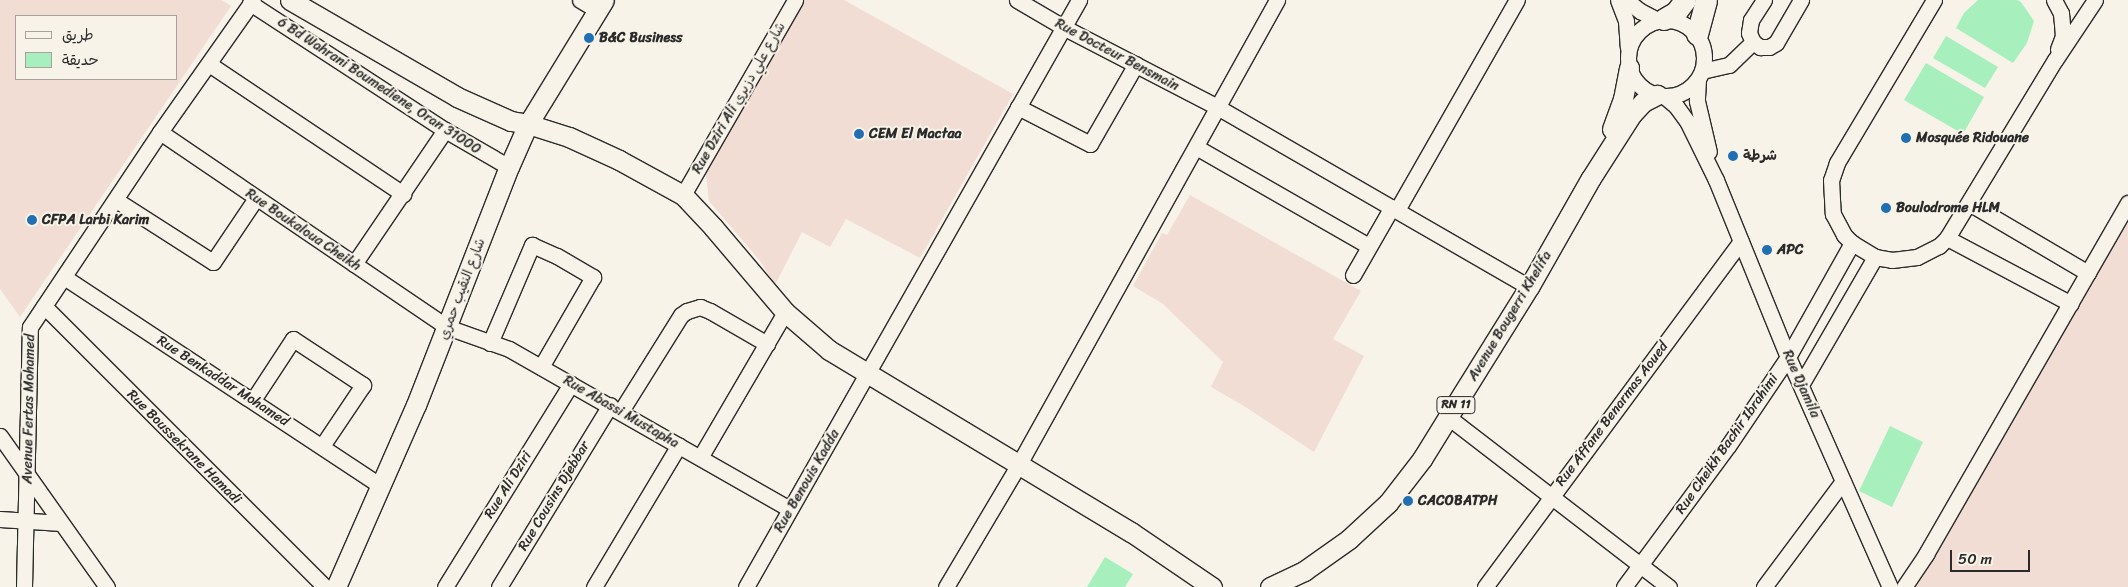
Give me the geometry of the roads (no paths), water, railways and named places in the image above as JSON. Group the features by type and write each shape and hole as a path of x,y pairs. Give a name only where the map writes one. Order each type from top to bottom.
{"highway":[{"path":"1661,19 1676,12 1686,0"},
{"path":"1697,34 1706,0"}],"main road":[{"path":"290,0 456,97 511,121 528,124 569,138 619,160 683,195 713,227 785,312 829,350 1131,532 1212,587"},
{"name":"شارع النقيب حمري","path":"336,587 381,486 447,327 509,167 528,124 601,6"},
{"name":"Avenue Bougerri Khelifa","path":"1591,178 1620,112 1628,62"},
{"name":"Avenue Bougerri Khelifa","path":"1270,587 1304,571 1348,539 1388,503 1422,459 1529,287 1591,178 1637,107 1660,96"}],"street":[{"path":"580,0 601,6"},
{"name":"Rue Dziri Ali شارع علي دزيري","path":"683,195 795,0"},
{"name":"Rue Docteur Bensmain","path":"1017,0 1063,27 1219,108 1529,287"},
{"name":"Rue Benouis Kadda","path":"746,587 1079,0"},
{"path":"946,587 1019,464 1219,108 1277,0"},
{"path":"1353,276 1369,246 1394,208 1517,0"},
{"path":"1618,0 1628,32 1628,62 1639,85 1676,106 1687,121 1716,180"},
{"path":"1626,0 1640,11 1661,19 1680,21 1697,34 1704,52 1700,75 1699,112 1716,180"},
{"path":"1764,0 1751,20 1749,33 1753,42 1760,47 1770,47 1776,43 1801,0"},
{"path":"1934,0 1837,163 1831,180 1833,214 1844,235 1852,243 1875,257 1892,260 1917,257 1939,246 1947,238 2055,60 2095,0"},
{"path":"2054,0 2061,13 2063,36 2055,60"},
{"name":"Avenue Fertas Mohamed","path":"24,587 30,327 160,132 252,2"},
{"name":"6 Bd Wahrani Boumediene, Oran 31000","path":"252,2 445,130 509,167"},
{"path":"1628,62 1629,46 1637,33 1649,23 1661,19"},
{"path":"1660,96 1680,94 1700,75 1729,65 1753,42"},
{"path":"209,64 402,194"},
{"path":"1018,106 1090,144 1136,64"},
{"path":"354,264 445,130"},
{"name":"Rue Boukaloua Cheikh","path":"160,132 447,327"},
{"path":"1196,147 1369,246"},
{"name":"Rue Djamila","path":"1716,180 1788,357 1802,383 1890,587"},
{"path":"116,200 213,262 256,198"},
{"path":"1969,203 2088,273"},
{"path":"1904,587 2071,304 2128,203"},
{"path":"1947,238 2071,304"},
{"name":"Rue Affane Benarmas Aoued","path":"1485,587 1741,242"},
{"name":"Rue Cheikh Bachir Ibrahimi","path":"1624,587 1728,446 1788,357 1852,243"},
{"path":"490,343 532,245 557,256 592,277 541,367"},
{"path":"1802,383 1875,257"},
{"name":"Rue Benkaddar Mohamed","path":"64,276 381,486"},
{"name":"Rue Boussekrane Hamadi","path":"44,306 325,587"},
{"name":"Rue Cousins Djebbar","path":"499,587 615,408 682,315 687,311 700,307 710,310 767,344"},
{"path":"701,456 785,312"},
{"name":"Rue Abassi Mustapha","path":"447,327 509,349 701,456 790,509"},
{"path":"253,400 292,339 363,386 322,446"},
{"name":"Rue Ali Dziri","path":"445,587 571,384"},
{"path":"1448,417 1669,587"},
{"path":"0,436 107,587"},
{"path":"594,587 679,445"},
{"path":"1764,587 1843,481"},
{"path":"0,519 62,523"}],"place":[{"name":"B&C Business","path":"589,38"},
{"name":"CEM El Mactaa","path":"859,134"},
{"name":"Mosquée Ridouane","path":"1906,138"},
{"name":"شرطة","path":"1733,156"},
{"name":"Boulodrome HLM","path":"1886,208"},
{"name":"CFPA Larbi Karim","path":"32,220"},
{"name":"APC","path":"1767,250"},
{"name":"CACOBATPH","path":"1408,501"}]}
